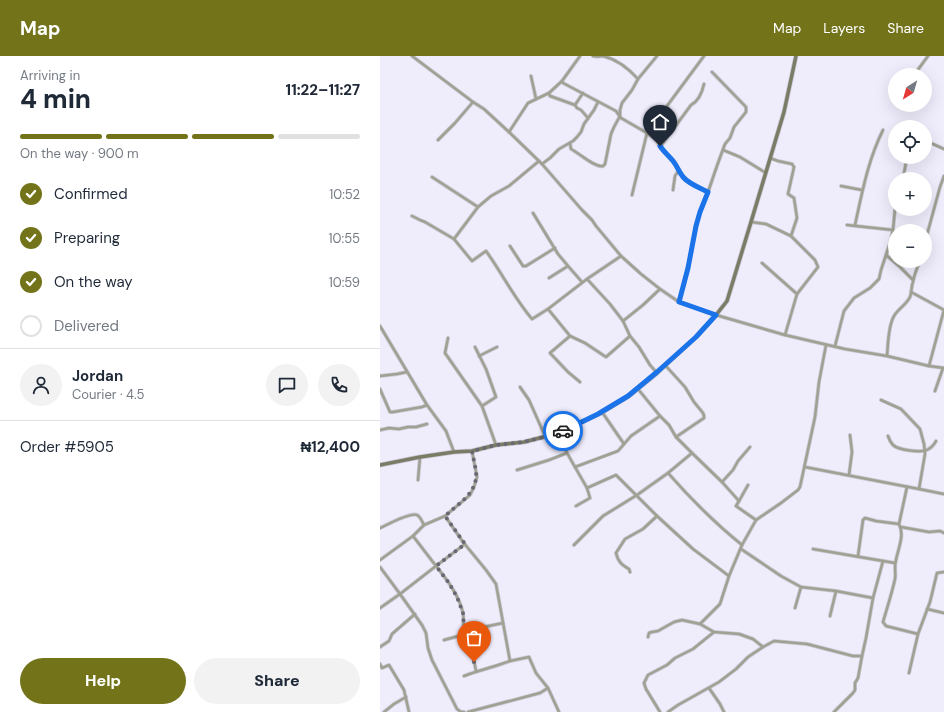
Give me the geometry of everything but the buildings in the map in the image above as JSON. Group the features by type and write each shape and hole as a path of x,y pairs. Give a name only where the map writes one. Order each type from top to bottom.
{"street":[{"path":"412,56 484,109 509,132 542,164 592,220 621,256 641,274 679,302 716,315 785,335 826,345 943,368 935,391"},
{"path":"509,132 528,103 549,93 562,81 580,56"},
{"path":"593,56 602,56 615,61 631,71 638,79"},
{"path":"570,143 571,149 584,158 602,167 605,164 611,134 620,116 622,103 638,79 657,56"},
{"path":"632,195 647,134 704,56"},
{"path":"380,465 420,457 472,451 496,445 524,442 559,433 602,412 628,396 696,337 727,301 784,112 796,56"},
{"path":"919,68 928,56"},
{"path":"679,302 700,212 726,142 730,138 734,127 746,112 746,107 712,72"},
{"path":"531,76 536,99"},
{"path":"562,81 563,83 616,111 621,118 657,141 664,152 675,162 687,181 708,192"},
{"path":"660,146 691,105 694,104 701,95 704,84"},
{"path":"549,93 550,96 575,105 588,118"},
{"path":"575,105 583,93"},
{"path":"438,140 473,102"},
{"path":"542,164 559,149 573,141 580,134 584,124 598,102"},
{"path":"855,226 862,190 876,146 883,130"},
{"path":"932,144 944,149"},
{"path":"723,150 740,157 766,173"},
{"path":"770,158 792,164 794,167 788,194 794,198 797,218 791,236"},
{"path":"454,239 478,207 491,196 509,186 539,161"},
{"path":"904,172 906,164"},
{"path":"673,190 675,176 679,170"},
{"path":"930,224 944,176"},
{"path":"432,177 478,207"},
{"path":"841,186 862,190"},
{"path":"533,214 555,248 582,282"},
{"path":"412,216 454,239 472,261 486,251 523,309 532,319 548,309 582,282 621,256"},
{"path":"751,222 766,224 791,236 815,260 818,267 797,294 785,335"},
{"path":"847,225 888,229"},
{"path":"510,246 523,266 526,266 555,248"},
{"path":"835,346 844,311 854,298 870,288 879,279 888,248"},
{"path":"886,255 913,280"},
{"path":"762,263 797,294"},
{"path":"549,278 568,266"},
{"path":"887,356 890,330 894,317 906,303 911,292 917,268"},
{"path":"587,279 623,321 630,336 657,372"},
{"path":"623,321 660,289"},
{"path":"911,292 944,310 929,366"},
{"path":"548,309 570,336 585,343 606,357 630,336"},
{"path":"380,326 427,405 446,431 454,452"},
{"path":"570,336 550,353 580,382"},
{"path":"448,338 445,353 482,406 496,445"},
{"path":"700,624 720,604 729,576 742,545 756,520 798,490 800,487 805,467 826,345"},
{"path":"475,347 486,369 496,397 482,406"},
{"path":"479,356 497,347"},
{"path":"665,365 685,388 704,416 704,418 676,437"},
{"path":"380,376 407,372"},
{"path":"520,387 529,400 545,436"},
{"path":"380,388 390,412 427,405"},
{"path":"638,388 669,425 676,437 722,482 739,502"},
{"path":"881,400 901,409 920,429 925,454 919,489"},
{"path":"602,412 624,444"},
{"path":"575,467 618,451 631,436 660,416"},
{"path":"380,430 389,428 399,429 416,427 427,424"},
{"path":"559,433 567,453 587,488 590,498 576,506"},
{"path":"848,475 852,452 850,435"},
{"path":"888,436 892,445 912,451 925,451 930,449 936,441"},
{"path":"722,482 738,460 750,447"},
{"path":"380,560 424,526 445,516 470,495 477,477 472,451"},
{"path":"517,470 567,453"},
{"path":"574,545 603,516 637,495 668,473 692,453"},
{"path":"418,480 420,457"},
{"path":"805,467 944,494"},
{"path":"668,473 686,494 742,545"},
{"path":"587,488 616,475 693,549 729,576"},
{"path":"748,485 736,506 756,520"},
{"path":"907,487 900,525 901,538 895,563 895,578 883,622 886,626 918,634"},
{"path":"380,528 412,514 417,515 421,519 424,526"},
{"path":"445,516 496,584 506,647 510,661"},
{"path":"630,572 629,569 620,563 616,553 625,538 643,529 657,516"},
{"path":"858,556 865,518 929,532 940,531 944,533"},
{"path":"413,536 449,583 457,597 463,613 464,630 476,671"},
{"path":"380,608 465,544"},
{"path":"741,549 781,576 801,587 873,598"},
{"path":"813,549 895,563"},
{"path":"834,712 855,690 873,598 883,561"},
{"path":"380,567 422,625 426,633 428,648 432,660 457,709 464,712"},
{"path":"908,673 918,634 937,573 944,572"},
{"path":"795,608 801,587"},
{"path":"830,616 836,592"},
{"path":"927,609 944,613"},
{"path":"380,647 389,641 392,634 415,614"},
{"path":"648,637 649,633 658,632 674,622 682,620 700,624 714,632 738,634 752,639 763,647"},
{"path":"444,640 484,627 503,624"},
{"path":"660,712 644,683 648,675 667,665 675,658 693,649 714,632"},
{"path":"668,712 719,682 736,669 748,657 774,641 807,644 853,656 862,656"},
{"path":"464,676 510,661 529,657 536,673 548,688 559,712"},
{"path":"380,664 381,668 390,665 404,690 409,712"},
{"path":"468,712 540,693 548,688"},
{"path":"709,688 724,712"},
{"path":"384,712 406,697"},
{"path":"484,708 486,712"}],"way so far":[{"path":"474,662 464,630 463,613 457,597 449,583 436,566 465,544 445,516 470,495 474,487 477,477 472,451 496,445 524,442 563,431"}],"route":[{"path":"563,431 598,414 628,396 696,337 716,315 679,302 688,268 696,226 708,192 687,181 683,177 675,162 660,146"}]}
